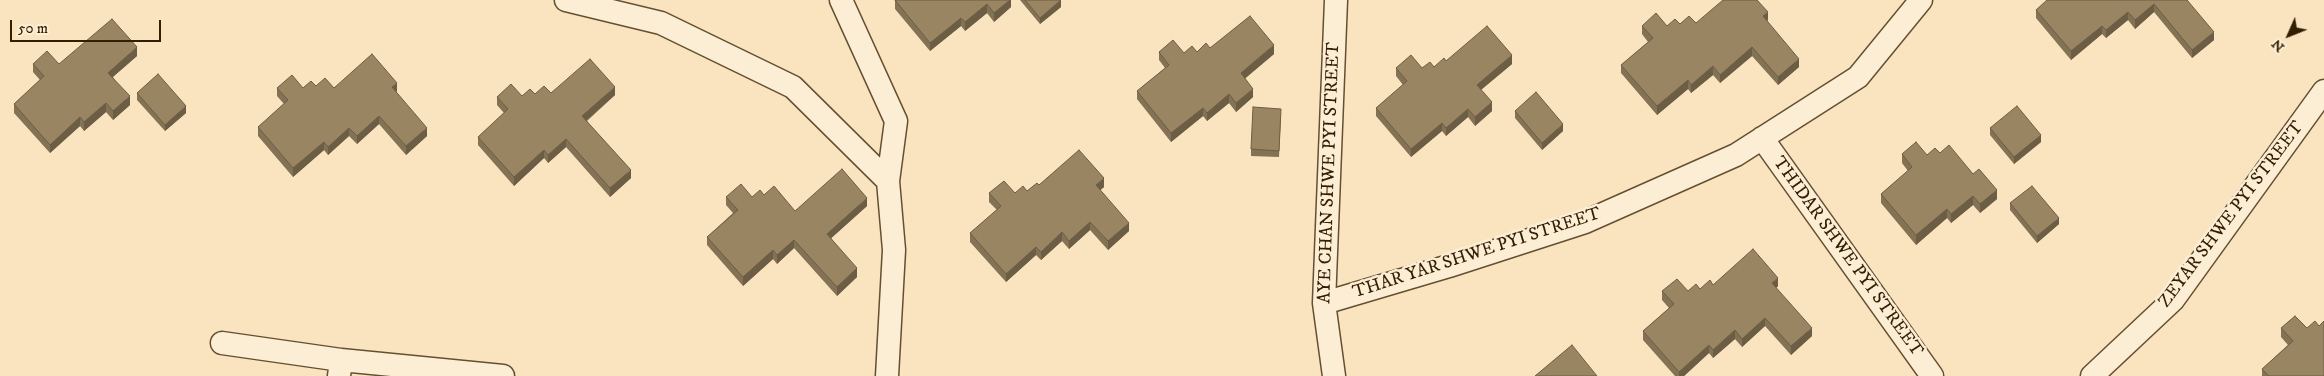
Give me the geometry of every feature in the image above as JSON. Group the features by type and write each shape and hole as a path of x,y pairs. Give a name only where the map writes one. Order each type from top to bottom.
{"street":[{"path":"566,0 661,23 793,88 888,181"},
{"path":"841,0 896,121 888,181 894,250 887,376"},
{"name":"AYE CHAN SHWE PYI STREET","path":"1334,376 1324,303 1336,0"},
{"name":"THAR YAR SHWE PYI STREET","path":"1324,303 1449,266 1585,222 1736,155 1858,77 1921,0"},
{"name":"ZEYAR SHWE PYI STREET","path":"2092,376 2173,300 2324,91"},
{"name":"THIDAR SHWE PYI STREET","path":"1762,138 1932,376"},
{"path":"222,343 340,368 503,376"}],"building":[{"path":"895,0 1010,0 994,13 987,4 965,22 961,18 930,43"},
{"path":"1025,0 1061,0 1040,18"},
{"path":"1723,0 1757,0 1768,12 1763,16 1799,59 1778,77 1752,47 1720,75 1713,66 1691,85 1688,80 1657,106 1621,65 1653,38 1642,26 1656,13 1667,26 1675,19 1680,24 1689,16 1696,23"},
{"path":"2047,0 2187,0 2214,32 2192,50 2154,4 2135,20 2128,12 2106,30 2102,26 2071,51 2036,10"},
{"path":"1250,16 1274,45 1241,73 1253,89 1236,103 1229,94 1207,113 1203,108 1171,133 1137,91 1169,65 1159,52 1173,40 1184,53 1192,46 1197,52 1206,43 1210,48"},
{"path":"112,19 137,47 108,73 130,96 113,111 106,103 84,122 80,117 50,145 14,104 44,76 33,64 47,51 59,64"},
{"path":"1487,26 1512,55 1477,85 1492,102 1475,117 1468,109 1446,128 1442,123 1411,149 1376,108 1407,81 1396,68 1411,55 1422,68 1430,62 1434,67 1444,58 1446,61"},
{"path":"372,54 397,83 392,87 427,128 406,146 379,116 357,136 349,128 328,147 324,142 293,168 258,127 288,100 277,88 292,75 303,88 311,81 316,86 325,78 334,88"},
{"path":"590,59 615,87 582,116 631,170 610,188 566,139 548,155 544,150 514,177 478,137 508,109 497,97 511,84 522,96 530,89 535,94 544,86 551,93"},
{"path":"158,74 186,106 165,125 137,93"},
{"path":"1536,92 1563,124 1542,143 1515,111"},
{"path":"2017,106 2041,135 2014,157 1990,128"},
{"path":"1253,107 1281,109 1279,151 1251,149"},
{"path":"1916,142 1927,155 1935,148 1940,153 1949,145 1973,174 1979,169 1997,190 1980,204 1973,196 1951,214 1947,209 1916,235 1881,194 1912,167 1902,154"},
{"path":"1079,150 1104,178 1096,185 1129,223 1108,241 1090,222 1069,241 1062,232 1041,252 1036,247 1006,274 970,233 1001,206 989,193 1004,181 1015,193 1023,186 1027,191 1037,183 1039,185"},
{"path":"842,169 867,198 827,234 857,268 837,287 794,240 777,255 773,250 743,277 707,237 738,210 726,197 741,184 752,197 760,190 764,195 774,186 795,211"},
{"path":"2032,186 2059,218 2037,236 2010,203"},
{"path":"1753,249 1778,278 1772,283 1812,328 1791,346 1765,318 1742,339 1735,330 1713,350 1709,345 1679,372 1643,331 1674,304 1662,291 1677,279 1688,291 1696,284 1700,289 1710,280 1713,285"},
{"path":"2295,316 2307,328 2315,321 2319,326 2324,321 2324,376 2269,376 2262,369 2293,341 2281,328"},
{"path":"1572,345 1597,376 1535,376"}]}
